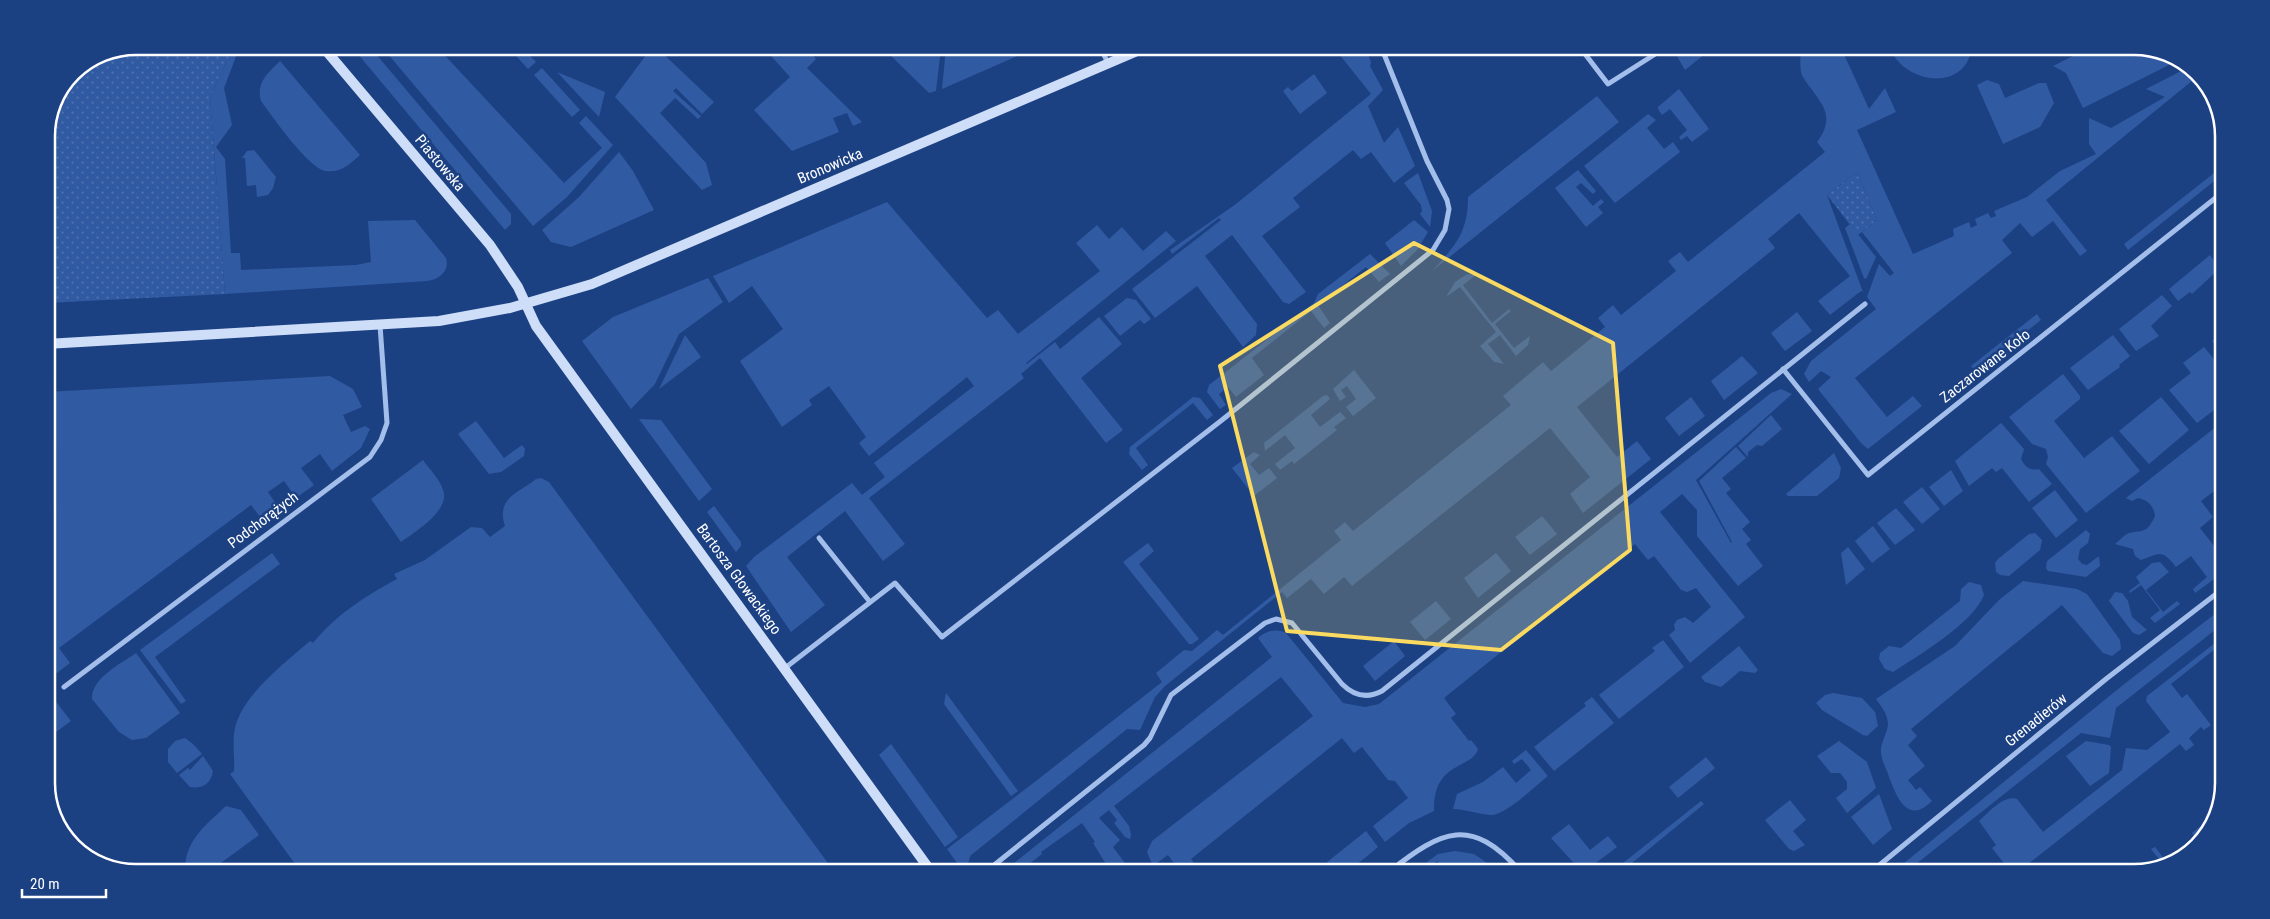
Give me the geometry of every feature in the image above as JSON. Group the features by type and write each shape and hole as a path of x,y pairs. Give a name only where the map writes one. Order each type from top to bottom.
{"street":[{"name":"Piastowska","path":"330,55 490,245 526,304"},
{"path":"1104,55 1108,63"},
{"name":"Bronowicka","path":"526,304 592,284 1127,55"},
{"path":"785,668 895,583 942,637 1214,426 1433,250 1445,230 1449,218 1447,200 1427,161 1384,55"},
{"path":"1586,55 1608,84 1654,55"},
{"name":"Zaczarowane Koło","path":"1783,369 1868,475 2215,198"},
{"path":"55,343 439,321 526,304"},
{"name":"Bartosza Głowackiego","path":"526,304 536,326 926,864"},
{"path":"995,864 1144,745 1150,738 1171,695 1253,630 1276,619 1292,623 1346,688 1363,696 1375,695 1865,304"},
{"name":"Podchorążych","path":"64,687 370,457 382,440 387,423 380,325"},
{"path":"819,538 870,602"},
{"name":"Grenadierów","path":"1881,864 2106,679 2215,595"},
{"path":"1399,864 1424,845 1437,838 1455,835 1486,841 1505,854 1514,864"}],"highlighted area":[{"path":"1414,243 1613,343 1630,550 1501,650 1287,631 1220,366"}],"shaded area":[{"path":"136,55 230,55 210,97 225,294 55,303 55,136 57,120 61,105 69,91 91,69 105,61"},
{"path":"230,55 237,55 224,88 232,125 216,147 225,159 231,253 240,253 241,270 356,265 371,262 368,221 415,220 446,258 445,271 436,279 427,281 225,294 210,97"},
{"path":"359,55 377,55 511,214 511,224 505,230"},
{"path":"389,55 444,55 564,183 602,148 579,123 586,116 613,145 567,197 533,226"},
{"path":"515,55 529,55 536,62 528,69"},
{"path":"646,55 664,55 714,102 702,114 676,88 673,91 701,116 698,119 675,98 660,113 706,163 712,185 702,190 615,97"},
{"path":"770,55 813,55 816,59 807,68 862,122 853,126 847,113 833,118 839,132 792,151 754,110 790,77"},
{"path":"890,55 940,55 936,91 929,93"},
{"path":"945,55 1020,55 942,89"},
{"path":"1340,55 1368,55 1371,62 1370,66 1383,90 1368,106 1384,143 1398,127 1415,166 1394,183 1371,152 1361,159 1353,150 1293,198 1300,207 1262,236 1306,292 1289,304 1283,302 1232,235 1205,256 1257,324 1256,335 1243,347 1197,286 1155,318 1132,289 1221,220 1219,218 1172,254 1170,250 1236,204 1371,94"},
{"path":"1676,55 1704,55 1685,70"},
{"path":"1800,55 1844,55 1869,109 1885,88 1896,112 1857,130 1913,254 1954,236 1953,229 1969,222 1971,228 1977,225 1975,219 1988,213 1991,218 1996,216 1994,211 2027,197 2060,171 2096,154 2089,144 2089,118 2111,128 2165,97 2146,89 2181,71 2192,81 2046,200 2087,251 2080,256 2053,221 2032,237 2020,223 2002,240 2012,253 1855,378 1887,417 1913,396 1922,406 1868,449 1861,443 1818,389 1831,377 1821,371 1809,382 1804,374 1811,361 1876,309 1867,297 1879,264 1890,276 1894,273 1862,232 1877,220 1857,172 1827,195 1863,292 1861,291 1830,315 1818,301 1850,276 1799,213 1768,239 1775,248 1577,407 1617,457 1637,441 1651,459 1583,513 1570,494 1590,477 1550,428 1352,586 1344,577 1324,594 1311,579 1287,598 1282,592 1165,686 1155,697 1140,730 1127,729 970,856 968,864 958,864 947,849 1162,682 1156,673 1184,650 1192,651 1217,630 1223,635 1341,540 1334,531 1345,522 1353,531 1511,405 1503,396 1543,362 1551,371 1605,327 1598,318 1613,305 1621,315 1676,271 1668,261 1680,252 1688,262 1825,152 1817,142 1826,123 1824,107 1802,74"},
{"path":"1894,55 1969,55 1966,64 1957,73 1946,77 1920,76 1908,70"},
{"path":"2075,55 2134,55 2160,59 2171,64 2083,108 2066,73 2053,66"},
{"path":"280,61 360,155 353,162 336,171 326,171 319,168 291,141 261,101 260,88 264,78"},
{"path":"542,68 580,110 572,117 534,75"},
{"path":"557,72 605,92 599,117"},
{"path":"1314,74 1327,93 1300,114 1283,91 1288,87 1292,91"},
{"path":"1987,80 1999,84 2005,98 2039,83 2046,83 2054,103 2040,127 2003,144 1977,85"},
{"path":"1679,89 1709,129 1692,142 1687,136 1681,140 1679,137 1687,130 1670,109 1662,115 1658,109"},
{"path":"1597,96 1619,122 1432,271 1447,254 1463,230 1468,197"},
{"path":"1648,114 1656,120 1647,128 1664,149 1673,142 1680,152 1615,203 1584,166"},
{"path":"254,150 276,177 273,188 268,195 257,197 256,185 247,186 245,158 242,158 247,151"},
{"path":"619,152 633,171 654,210 571,247 551,242 542,230 579,197"},
{"path":"1578,170 1596,191 1593,194 1581,183 1576,187 1593,206 1601,199 1604,202 1598,207 1603,213 1586,227 1555,188"},
{"path":"1857,172 1877,220 1858,235 1827,195"},
{"path":"2215,172 2215,180 2128,250 2124,244"},
{"path":"1418,173 1432,211 1430,227 1420,214 1422,211 1421,205 1404,183"},
{"path":"887,202 987,318 998,310 1018,334 1100,271 1076,243 1097,225 1109,239 1122,227 1143,251 1166,231 1176,241 1026,363 1055,342 1060,349 1099,317 1122,344 1081,378 1123,430 1106,443 1040,358 1021,374 1024,378 869,498 905,544 883,561 845,511 787,557 825,605 791,632 746,566 754,557 852,483 862,495 885,477 874,463 974,386 967,377 869,456 859,443 866,437 829,386 809,400 812,405 782,427 740,361 783,329 752,286 729,303 713,276"},
{"path":"1414,220 1428,232 1417,250 1401,266 1385,243"},
{"path":"1850,224 1876,257 1866,279 1845,228"},
{"path":"1370,254 1390,274 1379,282 1366,267 1318,305 1330,323 1324,328 1311,311 1252,358 1264,375 1236,397 1228,387 1219,394 1226,405 1220,409 1207,392 1209,385 1314,303 1318,294"},
{"path":"2210,255 2215,262 2215,273 2192,294 2190,292 2178,301 2169,289"},
{"path":"1467,274 1476,275 1463,285 1492,323 1509,309 1511,311 1495,324 1514,348 1530,336 1528,345 1516,356 1500,335 1488,344 1504,364 1494,362 1480,346 1496,332 1460,287 1446,297 1455,282"},
{"path":"708,278 723,302 679,334 655,384 631,409 582,341 613,317"},
{"path":"2162,295 2172,306 2151,326 2159,336 2136,351 2119,329"},
{"path":"1127,298 1136,300 1151,319 1144,324 1140,320 1120,336 1104,316"},
{"path":"1797,312 1812,331 1785,351 1771,333"},
{"path":"2037,314 2041,320 1975,371 1971,366"},
{"path":"685,335 701,357 659,389"},
{"path":"2113,335 2130,356 2119,365 2120,367 2088,390 2070,368"},
{"path":"2204,347 2215,360 2215,409 2197,423 2169,390 2191,373 2183,363"},
{"path":"1742,356 1758,373 1724,400 1711,381"},
{"path":"1354,370 1376,398 1353,416 1346,407 1356,399 1347,386 1341,390 1346,397 1340,401 1333,389"},
{"path":"2063,374 2080,396 2080,399 2054,421 2084,458 2112,436 2140,471 2086,513 2046,464 2048,457 2046,449 2032,444 2009,417"},
{"path":"330,376 353,389 362,407 343,415 351,432 365,426 370,429 361,448 332,471 320,454 301,468 314,485 296,498 284,481 268,492 280,510 264,522 251,505 59,648 70,663 55,674 55,391"},
{"path":"1781,389 1792,394 1696,480 1731,543 1699,481 1736,447 1746,458 1722,478 1731,489 1726,493 1750,522 1742,529 1751,540 1746,544 1763,566 1738,586 1697,536 1697,510 1682,494 1660,512 1745,617 1690,663 1669,635 1675,630 1674,625 1677,620 1685,617 1693,623 1711,607 1696,588 1687,592 1681,590 1654,556 1648,560 1635,544 1444,698 1456,714 1451,718 1469,741 1471,740 1478,749 1474,756 1453,769 1440,783 1435,795 1434,811 1409,823 1385,842 1373,826 1408,798 1395,781 1388,780 1362,747 1354,753 1342,738 1191,859 1195,864 1175,864 1168,855 1156,864 1152,864 1147,852 1152,841 1313,716 1281,677 1114,806 1129,826 1130,839 1125,837 1114,823 1117,820 1109,810 1099,818 1120,840 1113,847 1126,864 1106,864 1093,843 1095,842 1082,823 1041,852 1042,854 1029,864 1013,864 1272,657 1258,638 1261,636 1275,631 1286,633 1343,703 1365,707 1379,704 1771,393"},
{"path":"1327,395 1330,399 1311,415 1320,427 1340,412 1346,418 1334,427 1337,430 1294,464 1292,461 1280,470 1275,464 1295,448 1285,435 1265,451 1264,443 1323,396"},
{"path":"1193,397 1200,398 1213,415 1207,420 1193,403 1136,448 1148,465 1142,470 1129,454 1130,447"},
{"path":"1691,397 1705,416 1679,436 1665,418"},
{"path":"2161,397 2189,430 2149,464 2119,431"},
{"path":"1771,415 1782,429 1762,446 1757,445 1748,452 1748,457 1738,446"},
{"path":"639,419 661,420 712,489 699,501"},
{"path":"476,421 504,458 522,445 525,449 524,456 501,472 489,474 458,434"},
{"path":"2001,423 2024,449 2021,459 2024,464 2030,469 2039,469 2052,484 2029,502 2002,468 1996,472 1992,468 1969,486 1955,461"},
{"path":"2215,428 2215,490 2201,501 2213,517 2200,528 2215,547 2215,578 2195,593 2193,589 2207,577 2191,556 2176,567 2163,555 2160,554 2141,560 2135,556 2133,549 2115,544 2127,534 2145,530 2155,516 2152,506 2145,500 2138,498 2132,501 2126,498"},
{"path":"1254,452 1260,455 1250,464 1259,475 1269,468 1277,478 1254,496 1232,468"},
{"path":"1834,453 1841,468 1839,478 1817,496 1788,496 1786,494"},
{"path":"423,460 439,482 444,498 437,513 401,542 371,499"},
{"path":"1951,470 1963,491 1944,506 1929,487"},
{"path":"541,478 549,482 829,864 295,864 230,774 234,771 235,728 246,703 266,680 310,641 313,643 341,615 397,579 394,574 425,560 471,527 482,528 490,537 505,526 503,509 506,503 515,493 536,479"},
{"path":"1922,487 1940,509 1922,524 1903,502"},
{"path":"2055,490 2078,520 2056,538 2032,508"},
{"path":"714,506 741,542 741,546 736,552 707,512"},
{"path":"1896,508 1915,530 1895,545 1877,523"},
{"path":"1542,516 1557,534 1530,555 1515,537"},
{"path":"1873,526 1890,549 1872,563 1855,541"},
{"path":"2086,530 2090,534 2088,543 2080,549 2078,559 2082,564 2087,565 2099,556 2100,566 2086,577 2048,571 2046,568 2047,561"},
{"path":"2035,533 2042,540 2040,550 2009,576 2000,575 1996,572 1995,563 1998,559 2029,534"},
{"path":"1148,543 1154,551 1139,564 1199,639 1192,644 1189,644 1123,562"},
{"path":"1848,547 1865,569 1846,585 1841,553"},
{"path":"272,553 280,564 155,657 186,701 181,704 140,650"},
{"path":"1496,553 1511,571 1478,598 1464,578"},
{"path":"2160,562 2169,572 2146,590 2163,612 2177,601 2180,604 2155,623 2150,618 2160,610 2141,585 2130,593 2129,591 2140,583 2136,577 2152,563"},
{"path":"2023,581 2077,589 2087,594 2120,640 2121,649 2112,656 2103,653 2062,605 1911,729 1917,736 1908,745 1925,766 1908,780 1916,790 1920,787 1932,801 1923,808 1909,809 1899,799 1881,755 1888,723 1882,707 1876,699 1955,646 1999,600"},
{"path":"1969,582 1981,585 1984,595 1978,606 1968,617 1944,638 1893,672 1885,669 1879,659 1880,653 1889,646 1901,648 1960,601 1961,589"},
{"path":"2115,592 2122,593 2128,601 2132,617 2147,630 2139,635 2133,633 2109,601"},
{"path":"1436,601 1451,619 1425,640 1410,622"},
{"path":"2215,614 2215,630 2116,708 2110,738 2081,733 1916,864 1903,864 2123,685"},
{"path":"1663,640 1684,667 1619,719 1599,695 1655,651 1652,648"},
{"path":"1394,641 1405,656 1375,681 1363,666"},
{"path":"2215,643 2215,649 2171,684 2182,698 2187,694 2211,725 2204,730 2201,727 2189,738 2194,745 2186,751 2180,744 2028,864 2005,864 1992,848 1996,845 1979,821 2002,802 2012,798 2017,799 2043,832 2122,770 2126,748 2147,750 2170,732 2146,701 2147,696"},
{"path":"1739,646 1758,670 1755,673 1740,671 1721,687 1705,682 1701,677"},
{"path":"136,653 180,713 146,738 132,740 119,732 92,699 96,684 108,672"},
{"path":"946,693 1018,791 1011,796 944,704"},
{"path":"1833,693 1862,698 1875,712 1878,726 1867,736 1863,735 1822,710 1816,703 1825,695"},
{"path":"1592,697 1614,723 1554,771 1534,747 1586,706 1584,703"},
{"path":"55,701 71,721 56,732 55,731"},
{"path":"185,738 202,754 177,773 168,762 168,749 175,741"},
{"path":"1839,741 1867,762 1876,788 1847,813 1836,798 1847,789 1847,782 1840,773 1831,773 1817,756"},
{"path":"2086,741 2111,747 2109,773 2090,786 2066,756"},
{"path":"891,744 958,837 945,847 879,755"},
{"path":"1526,750 1548,776 1521,798 1506,809 1493,815 1453,809 1457,794 1483,782 1503,767 1516,783 1531,770 1522,759 1514,764 1512,761"},
{"path":"203,756 213,771 212,776 205,785 190,787 179,775 188,768 190,770"},
{"path":"1706,757 1715,768 1678,798 1669,787"},
{"path":"1879,794 1892,829 1873,845 1851,817"},
{"path":"1790,800 1806,820 1793,831 1805,845 1794,851 1789,849 1765,820"},
{"path":"1701,801 1704,804 1631,864 1622,864"},
{"path":"226,806 241,810 259,835 219,864 185,864 193,840"},
{"path":"2204,823 2194,836 2192,833"},
{"path":"1569,824 1590,850 1608,836 1617,847 1594,864 1575,864 1551,838"},
{"path":"1366,831 1378,847 1357,864 1325,864"},
{"path":"2155,847 2164,858 2157,861 2159,859 2151,849"},
{"path":"1455,851 1474,854 1489,864 1439,864 1437,861 1433,864 1424,864 1438,854"}]}
